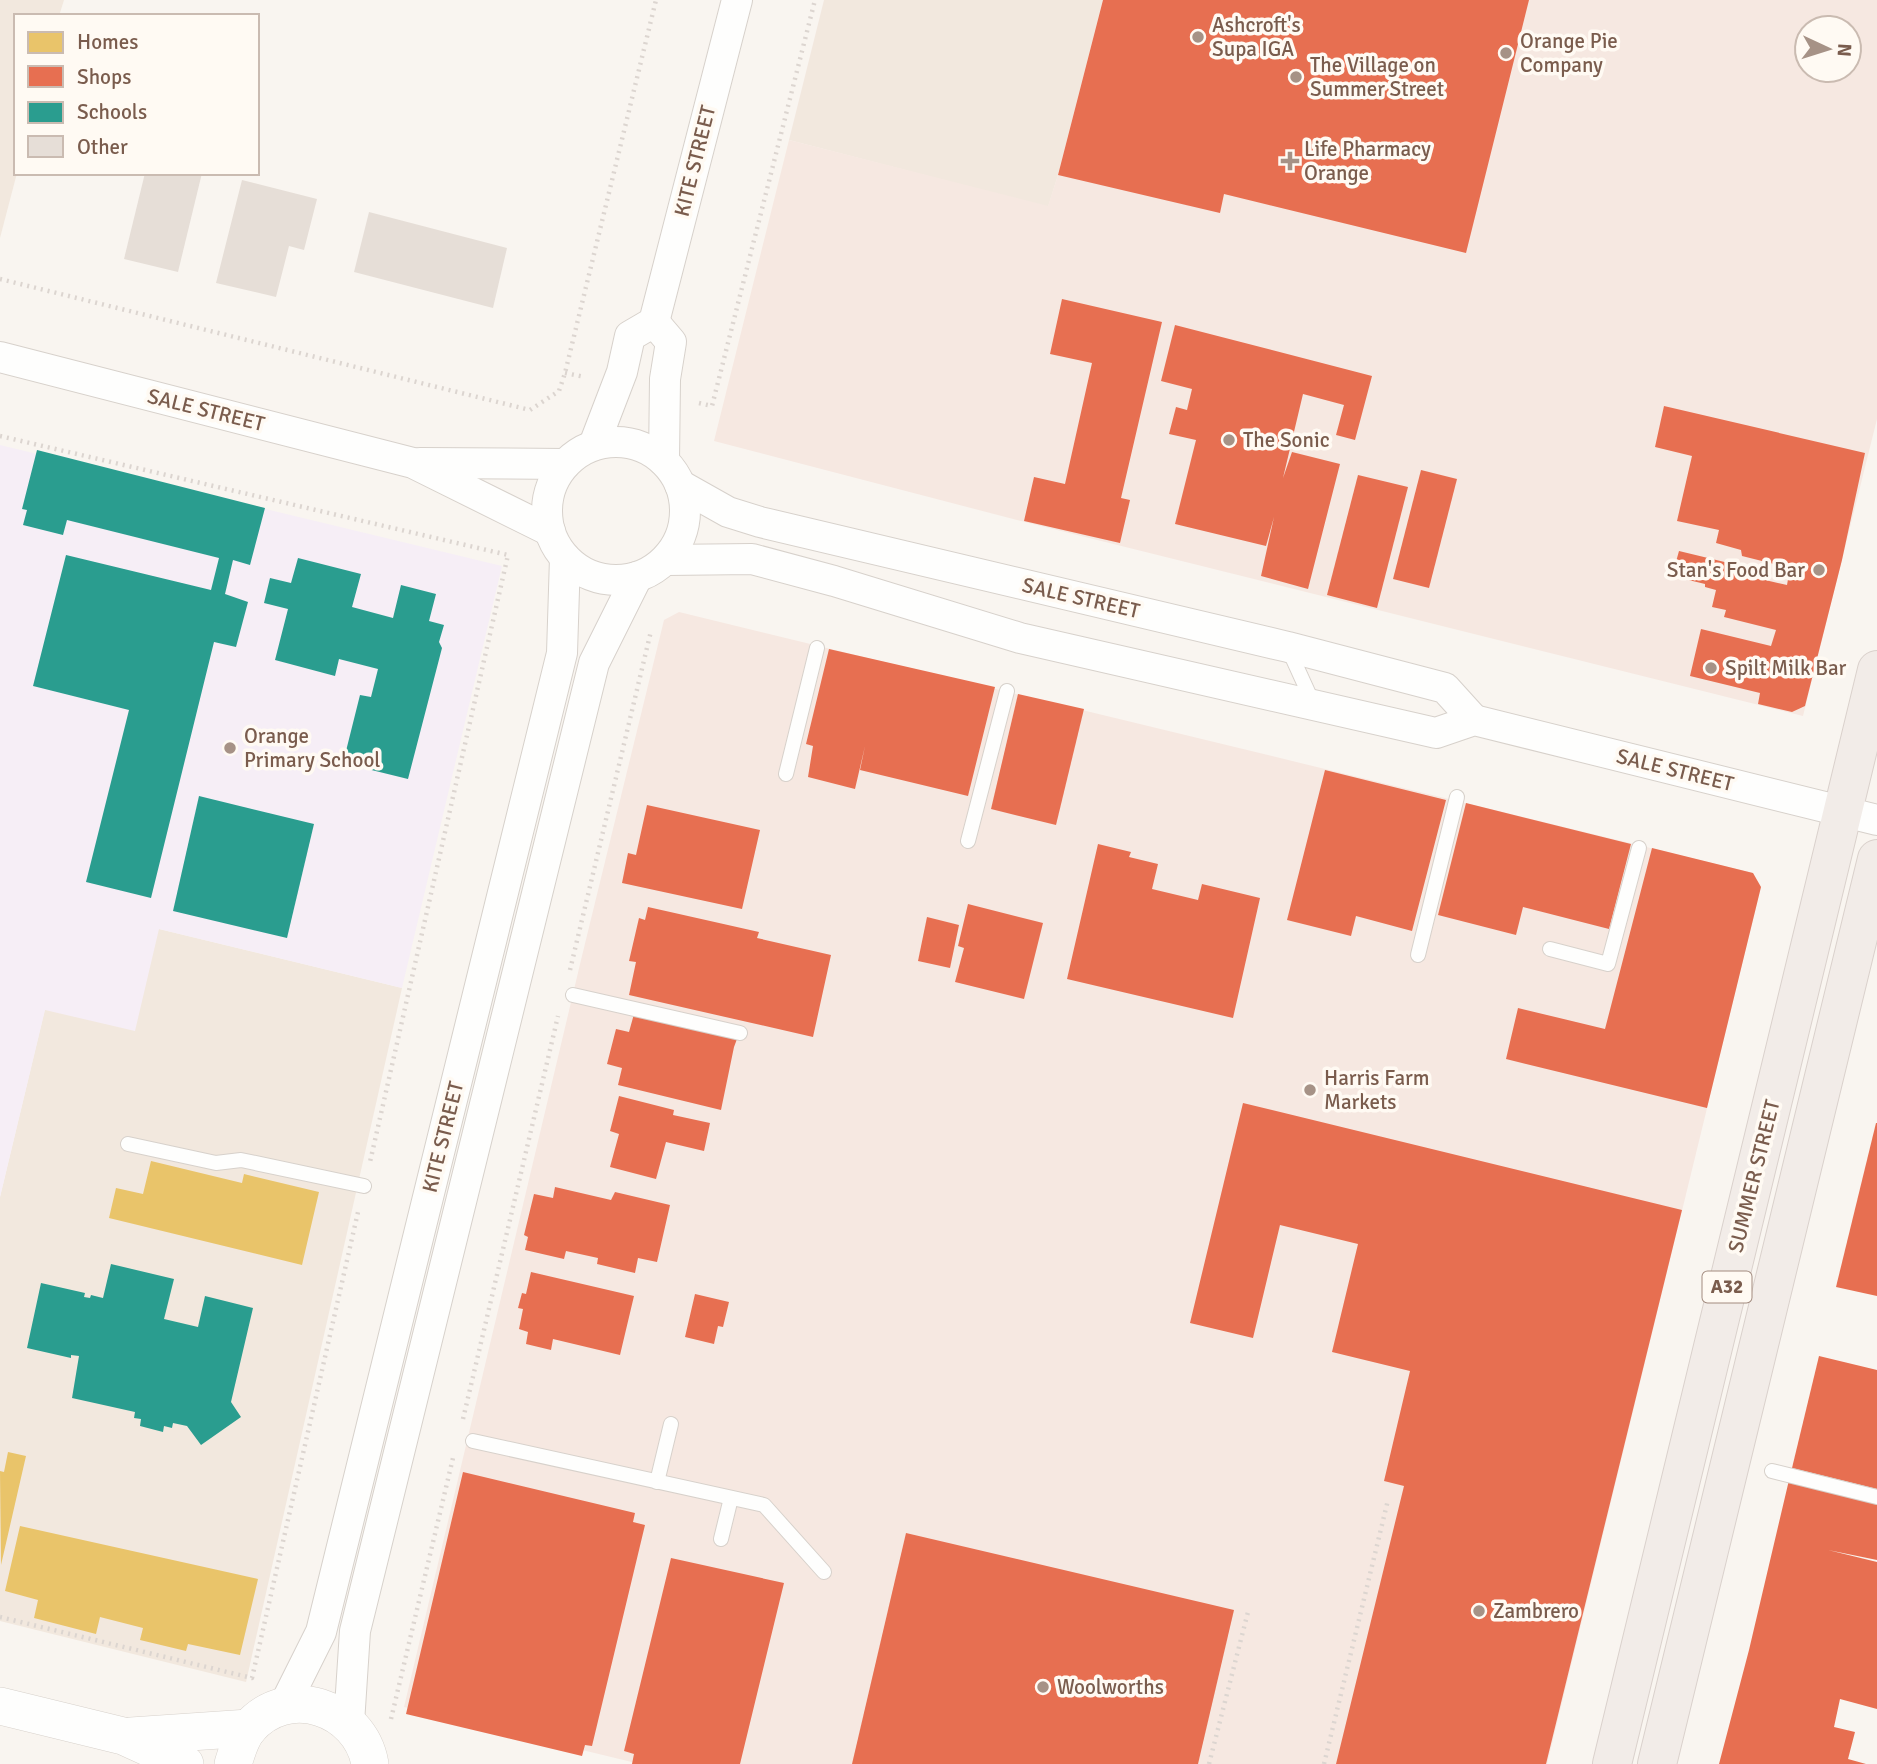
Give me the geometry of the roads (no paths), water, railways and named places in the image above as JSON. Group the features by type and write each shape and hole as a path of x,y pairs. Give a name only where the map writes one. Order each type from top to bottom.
{"highway":[{"name":"SUMMER STREET","path":"1612,1764 1859,815 1877,670"},
{"name":"SUMMER STREET","path":"1657,1764 1877,859"}],"street":[{"name":"KITE STREET","path":"654,322 737,0"},
{"path":"594,445 630,336 654,322 671,342 665,396 672,473 685,504 684,524 677,543 666,560 652,570 618,581 598,578 580,570 565,558 555,545 547,508 552,484 565,464 578,452 612,441 631,443 649,450 672,473"},
{"name":"SALE STREET","path":"0,357 413,463 550,531"},
{"name":"SALE STREET","path":"413,463 565,464"},
{"name":"SALE STREET","path":"672,473 728,512 760,522 1288,647 1445,688 1474,720 1859,815"},
{"name":"KITE STREET","path":"284,1706 321,1632 562,653 565,558"},
{"path":"666,560 752,559 1020,638 1436,733 1474,720"},
{"name":"KITE STREET","path":"349,1723 355,1631 594,663 637,577"},
{"path":"233,1764 238,1746 249,1728 265,1715 284,1706 307,1704 330,1710 349,1723 363,1741 372,1763"},
{"path":"0,1706 123,1736 185,1764"},
{"path":"123,1736 249,1728"}],"lane":[{"path":"1288,647 1314,706"},
{"path":"786,774 817,648"},
{"path":"968,841 1007,691"},
{"path":"1418,954 1457,797"},
{"path":"1550,949 1608,964 1639,848"},
{"path":"573,995 740,1033"},
{"path":"128,1144 216,1163 241,1160 364,1186"},
{"path":"657,1482 671,1424"},
{"path":"473,1441 764,1505 824,1572"},
{"path":"1772,1471 1877,1497"},
{"path":"721,1539 731,1498"}],"place":[{"name":"Ashcroft's Supa IGA","path":"1198,37"},
{"name":"Orange Pie Company","path":"1506,53"},
{"name":"The Village on Summer Street","path":"1296,77"},
{"name":"Life Pharmacy Orange","path":"1290,161"},
{"name":"The Sonic","path":"1229,440"},
{"name":"Stan's Food Bar","path":"1819,570"},
{"name":"Spilt Milk Bar","path":"1711,668"},
{"name":"Orange Primary School","path":"230,748"},
{"name":"Harris Farm Markets","path":"1310,1090"},
{"name":"Zambrero","path":"1479,1611"},
{"name":"Woolworths","path":"1043,1687"}]}
